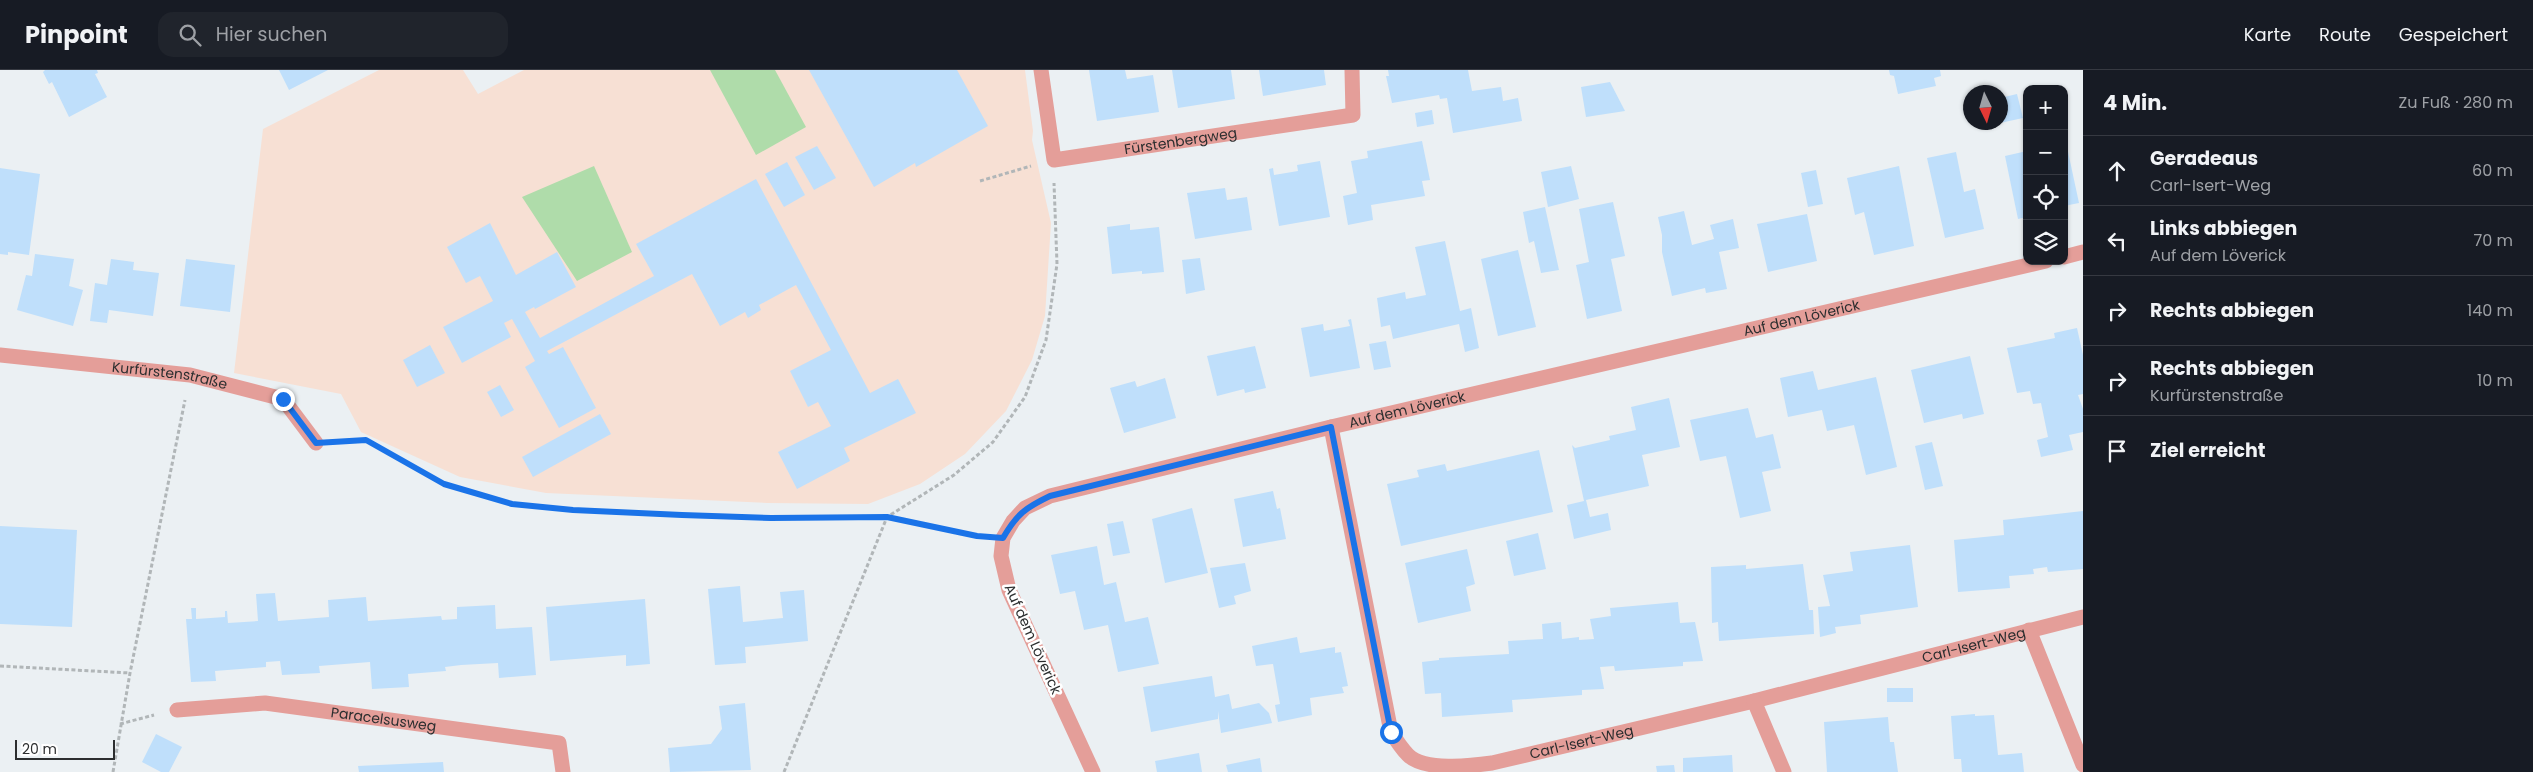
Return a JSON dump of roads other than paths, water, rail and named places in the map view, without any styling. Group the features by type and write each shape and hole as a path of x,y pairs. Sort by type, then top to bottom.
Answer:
{"street":[{"name":"Fürstenbergweg","path":"1041,70 1054,160 1353,115 1352,70"},
{"path":"2068,256 2083,252"},
{"name":"Auf dem Löverick","path":"1094,772 1009,590 1001,556 1003,538 1013,521 1025,508 1050,496 1331,427 2029,265"},
{"name":"Kurfürstenstraße","path":"0,355 190,375 283,399 316,443"},
{"name":"Carl-Isert-Weg","path":"1331,427 1391,732 1409,756 1429,764 1484,768 2083,617"},
{"path":"2029,630 2083,765"},
{"path":"1754,701 1784,772"},
{"name":"Paracelsusweg","path":"176,710 265,702 559,743 563,772"}]}
